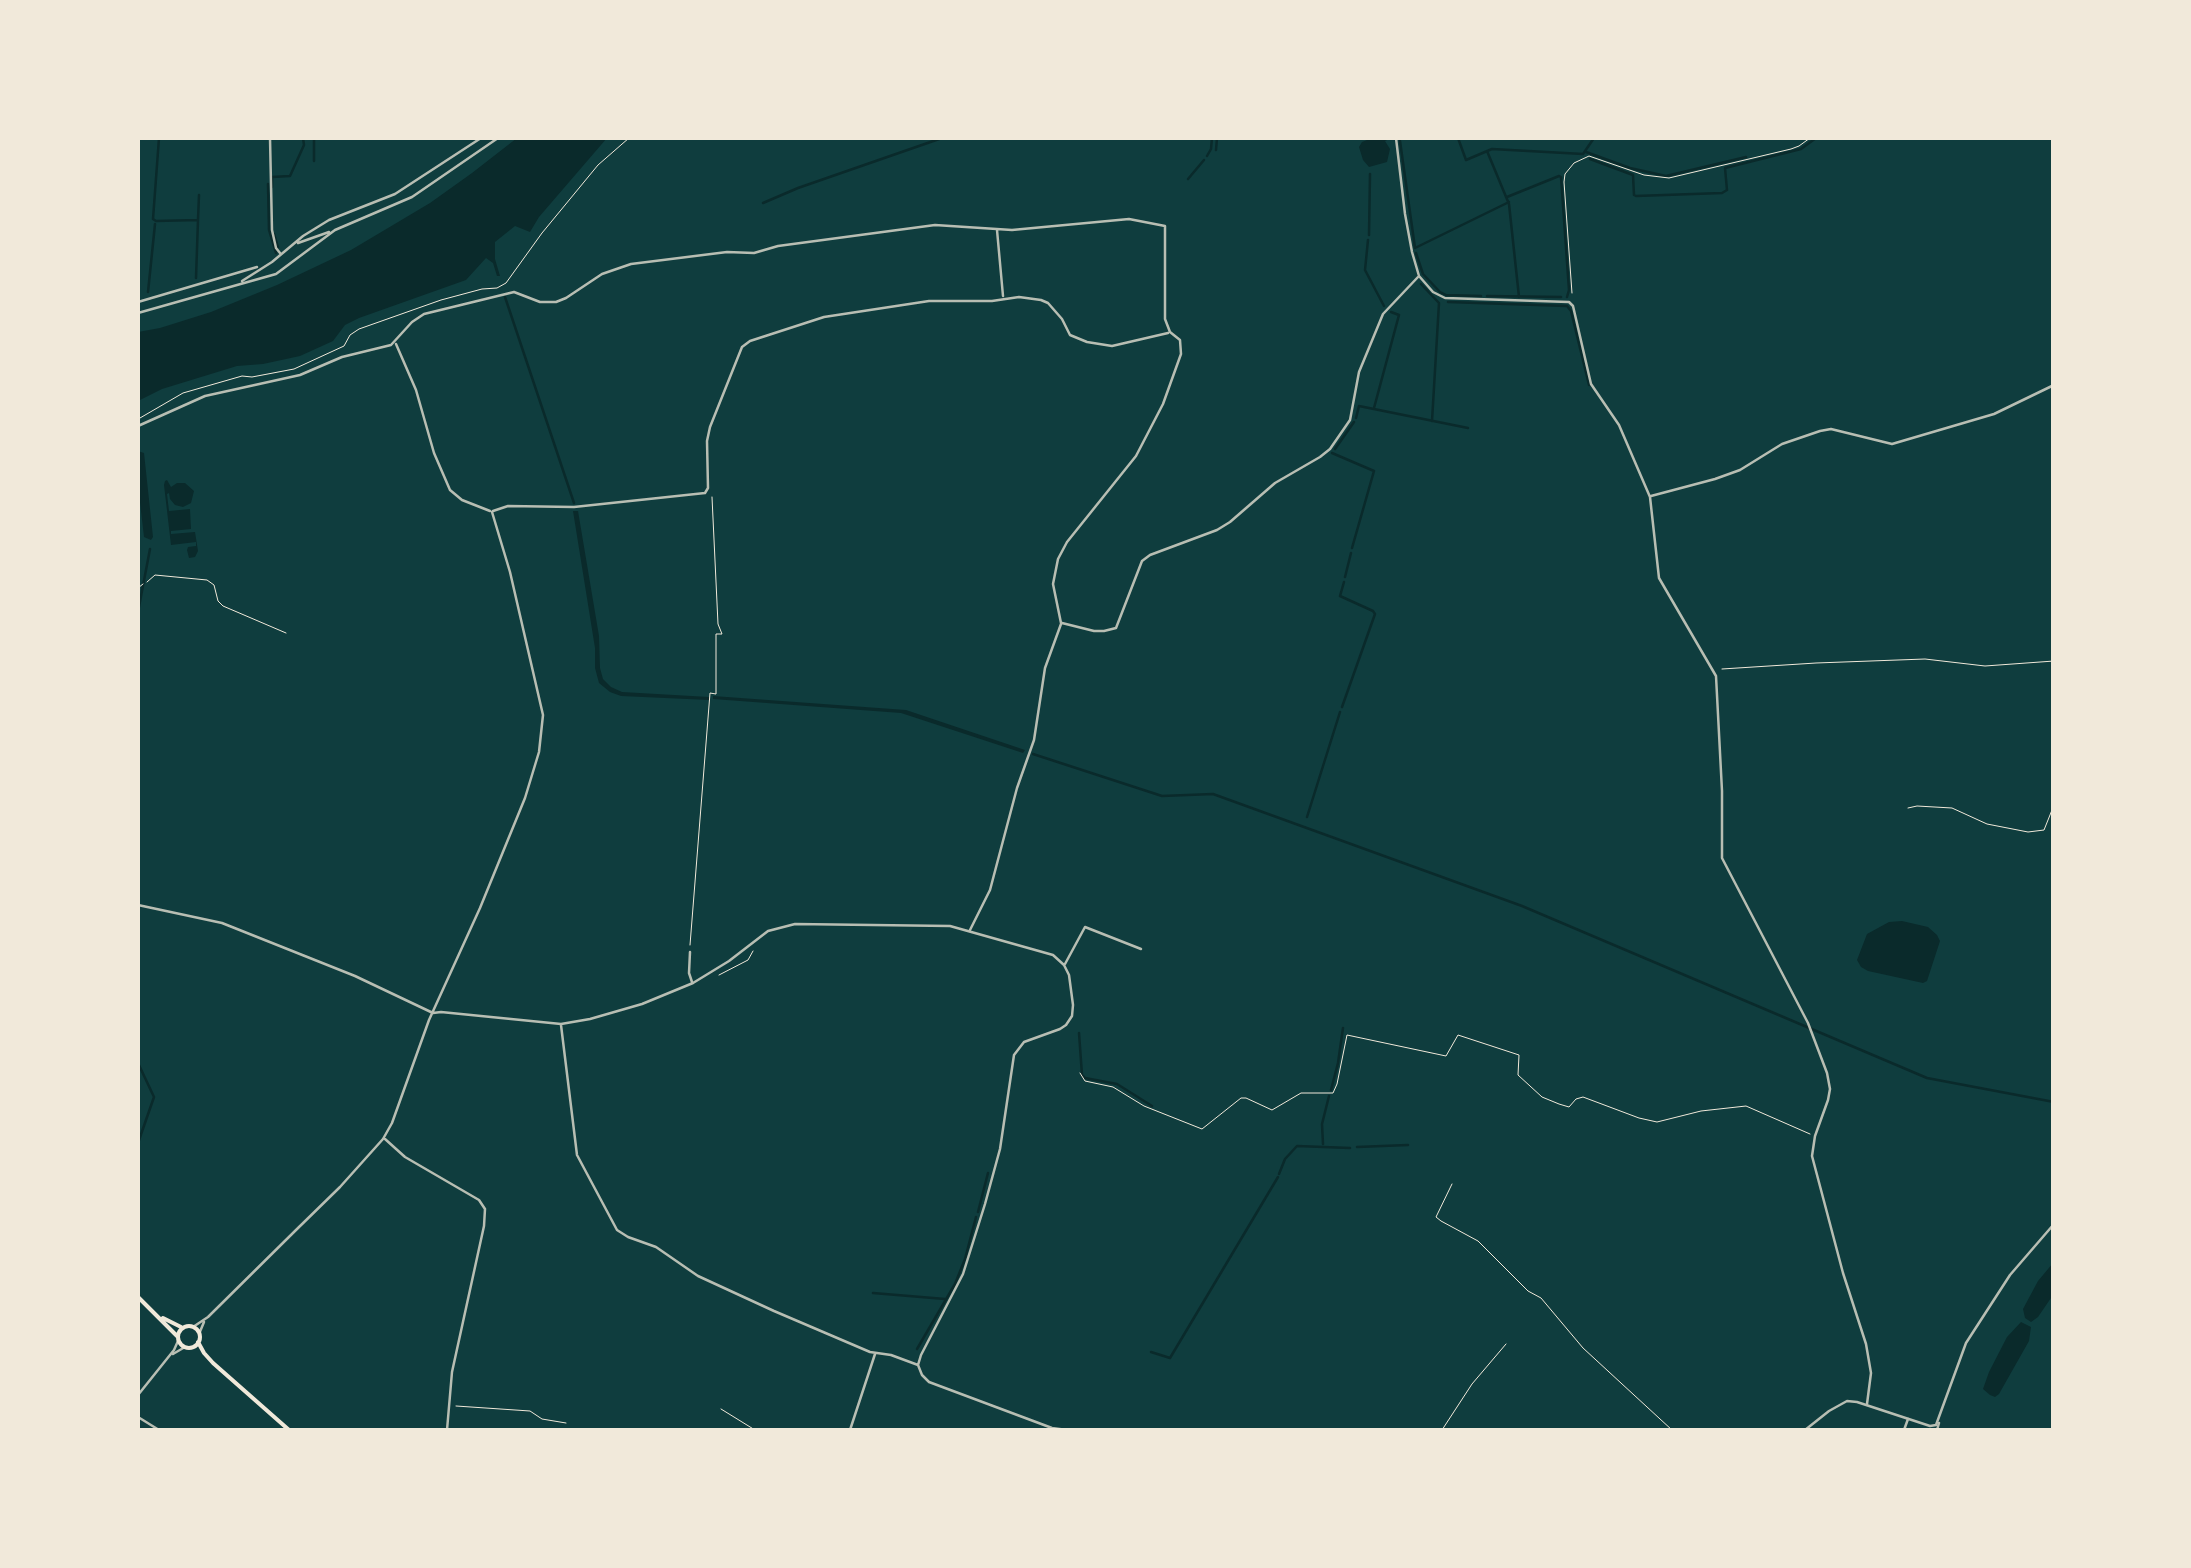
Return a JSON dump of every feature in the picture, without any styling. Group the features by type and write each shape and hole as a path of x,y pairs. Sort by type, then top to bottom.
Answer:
{"main road":[{"path":"138,1297 187,1348 213,1362"},
{"path":"155,1313 171,1324 193,1328 199,1334 198,1342 204,1353 289,1430"},
{"path":"178,1339 184,1328"},
{"path":"187,1348 198,1342"}],"street":[{"path":"270,138 272,230 281,254"},
{"path":"236,285 330,220 406,188 481,138"},
{"path":"292,245 412,197 498,138"},
{"path":"1396,138 1405,214 1419,276 1433,292 1445,298 1569,302 1591,384 1619,425 1650,497 1660,578 1714,670 1722,858 1824,1060 1830,1089 1812,1156 1870,1362 1867,1405"},
{"path":"138,426 205,396 300,375 342,357 395,342 424,314 509,292 520,292 540,302 556,302 602,274 631,264 754,252 917,226 996,230 1129,219 1165,226 1166,319 1170,332 1180,340 1180,354 1155,422 1124,472 1078,527 1058,559 1052,584 1062,623 1045,668 1038,725 1016,788 990,890 970,930"},
{"path":"138,313 281,271 335,230"},
{"path":"996,230 1003,298"},
{"path":"138,302 264,266"},
{"path":"1062,623 1104,632 1116,628 1142,561 1217,530 1243,514 1275,483 1330,449 1350,420 1359,372 1383,314 1419,276"},
{"path":"395,342 450,490 462,500 492,512 508,506 574,506 705,492 710,427 740,350 747,342 834,316 930,301 1027,297 1048,303 1073,338 1095,344 1127,344 1170,332"},
{"path":"1650,497 1715,480 1740,470 1782,444 1820,430 1892,444 1994,414 2054,385"},
{"path":"199,1334 208,1317 384,1138 428,1020 534,774 543,726 541,702 492,512"},
{"path":"138,905 222,923 344,971 434,1013 561,1024 590,1020 642,1004 693,983 758,938 784,925 950,926 1047,952 1064,965 1069,975 1072,1016 1063,1028 1024,1042 1014,1055 1000,1149 964,1274 918,1365 930,1382 1052,1428 1067,1430"},
{"path":"1064,965 1085,927 1141,949"},
{"path":"690,952 693,983"},
{"path":"561,1024 577,1154 618,1230 656,1246 698,1276 848,1343 918,1365"},
{"path":"384,1138 405,1157 479,1200 485,1209 452,1372 448,1430"},
{"path":"1937,1430 1966,1342 2010,1274 2054,1224"},
{"path":"193,1328 208,1317"},
{"path":"138,1395 178,1339"},
{"path":"168,1358 187,1348"},
{"path":"850,1430 875,1352"},
{"path":"1806,1430 1840,1404 1853,1401 1933,1426 1938,1424"},
{"path":"138,1417 158,1430"},
{"path":"1904,1430 1908,1418"}],"path":[{"path":"138,420 183,392 242,376 294,369 344,346 350,335 359,330 441,300 506,283 590,174 629,138"},
{"path":"1569,302 1572,294 1564,182 1574,163 1590,156 1644,175 1668,178 1791,149 1810,138"},
{"path":"690,952 710,693 716,694 716,634 722,634 718,624 712,500 705,492"},
{"path":"147,582 156,576 207,580 214,585 218,601 224,606 286,633"},
{"path":"138,588 142,584"},
{"path":"1714,670 1907,659 1985,666 2054,661"},
{"path":"1908,808 1952,808 1987,824 2041,832 2054,805"},
{"path":"1080,1073 1085,1081 1113,1087 1144,1106 1202,1129 1240,1098 1272,1110 1300,1093 1333,1094 1347,1035 1446,1056 1458,1035 1519,1055 1518,1074 1542,1098 1559,1104 1569,1106 1584,1097 1657,1122 1746,1106 1815,1136"},
{"path":"1452,1184 1436,1216 1440,1221 1478,1241 1540,1298 1583,1348 1672,1430"},
{"path":"1442,1430 1472,1384 1506,1344"},
{"path":"448,1405 530,1411 542,1419 566,1423"},
{"path":"721,1409 755,1430"}],"water":[{"path":"517,138 607,138 530,232 515,226 495,242 500,276 486,258 466,280 359,318 345,325 333,341 300,356 237,366 162,389 138,401 138,332 211,312 351,250 430,203"},
{"path":"1372,138 1391,138 1385,141 1390,149 1387,162 1369,167 1359,147"},
{"path":"138,451 144,453 151,540 144,537"},
{"path":"167,480 171,487 185,483 194,491 191,503 183,507 175,505 167,494 169,511 190,509 191,529 171,534 195,532 198,551 195,557 189,558 187,550 196,542 171,545 164,485"},
{"path":"573,511 578,511 603,679 622,692 709,700 621,696 599,683"},
{"path":"713,696 906,710 1025,750 1023,753 901,713"},
{"path":"1889,922 1928,927 1940,941 1923,983 1868,971 1857,960 1867,934"},
{"path":"2053,1263 2053,1295 2031,1322 2025,1318 2023,1309"},
{"path":"2021,1322 2031,1327 2029,1341 1995,1397 1983,1389 2007,1337"}],"waterway":[{"path":"159,138 153,219 198,220 199,195"},
{"path":"272,187 272,177 290,176 304,145 303,138"},
{"path":"314,138 314,161"},
{"path":"763,203 942,138"},
{"path":"1207,156 1212,138"},
{"path":"1216,150 1217,138"},
{"path":"1458,138 1466,160 1492,149 1583,154 1594,138"},
{"path":"1590,159 1633,175 1636,196 1722,193 1727,190 1725,168 1801,149 1816,138"},
{"path":"1400,141 1415,248 1509,202"},
{"path":"1487,151 1509,204 1519,297"},
{"path":"1586,152 1666,176 1746,157"},
{"path":"1188,179 1204,160"},
{"path":"1369,235 1370,174"},
{"path":"1507,197 1561,177 1567,297"},
{"path":"268,184 269,230 276,253"},
{"path":"196,278 198,220"},
{"path":"148,292 155,224"},
{"path":"274,234 278,247"},
{"path":"1368,240 1365,270 1384,306"},
{"path":"1416,253 1423,274 1440,292 1481,296"},
{"path":"1421,284 1439,303 1432,421"},
{"path":"1487,296 1561,297"},
{"path":"505,297 574,503"},
{"path":"1448,302 1567,306 1589,385"},
{"path":"1374,408 1399,315 1391,312"},
{"path":"1356,418 1359,406 1468,428"},
{"path":"1335,449 1354,422"},
{"path":"1332,453 1374,471 1352,548"},
{"path":"138,612 150,549"},
{"path":"1345,577 1351,553"},
{"path":"1342,707 1375,614 1340,596 1344,582"},
{"path":"1307,817 1340,712"},
{"path":"1033,754 1162,796 1213,794 1522,906 1927,1078 2054,1102"},
{"path":"1331,1090 1343,1028"},
{"path":"1079,1033 1082,1075 1117,1084 1152,1106"},
{"path":"138,1063 154,1097 138,1143"},
{"path":"1323,1144 1322,1124 1329,1096"},
{"path":"1357,1147 1408,1145"},
{"path":"1279,1174 1285,1159 1297,1146 1350,1148"},
{"path":"978,1212 988,1173"},
{"path":"1151,1352 1170,1358 1278,1177"},
{"path":"917,1349 955,1284 976,1217"},
{"path":"873,1293 945,1299"}]}
